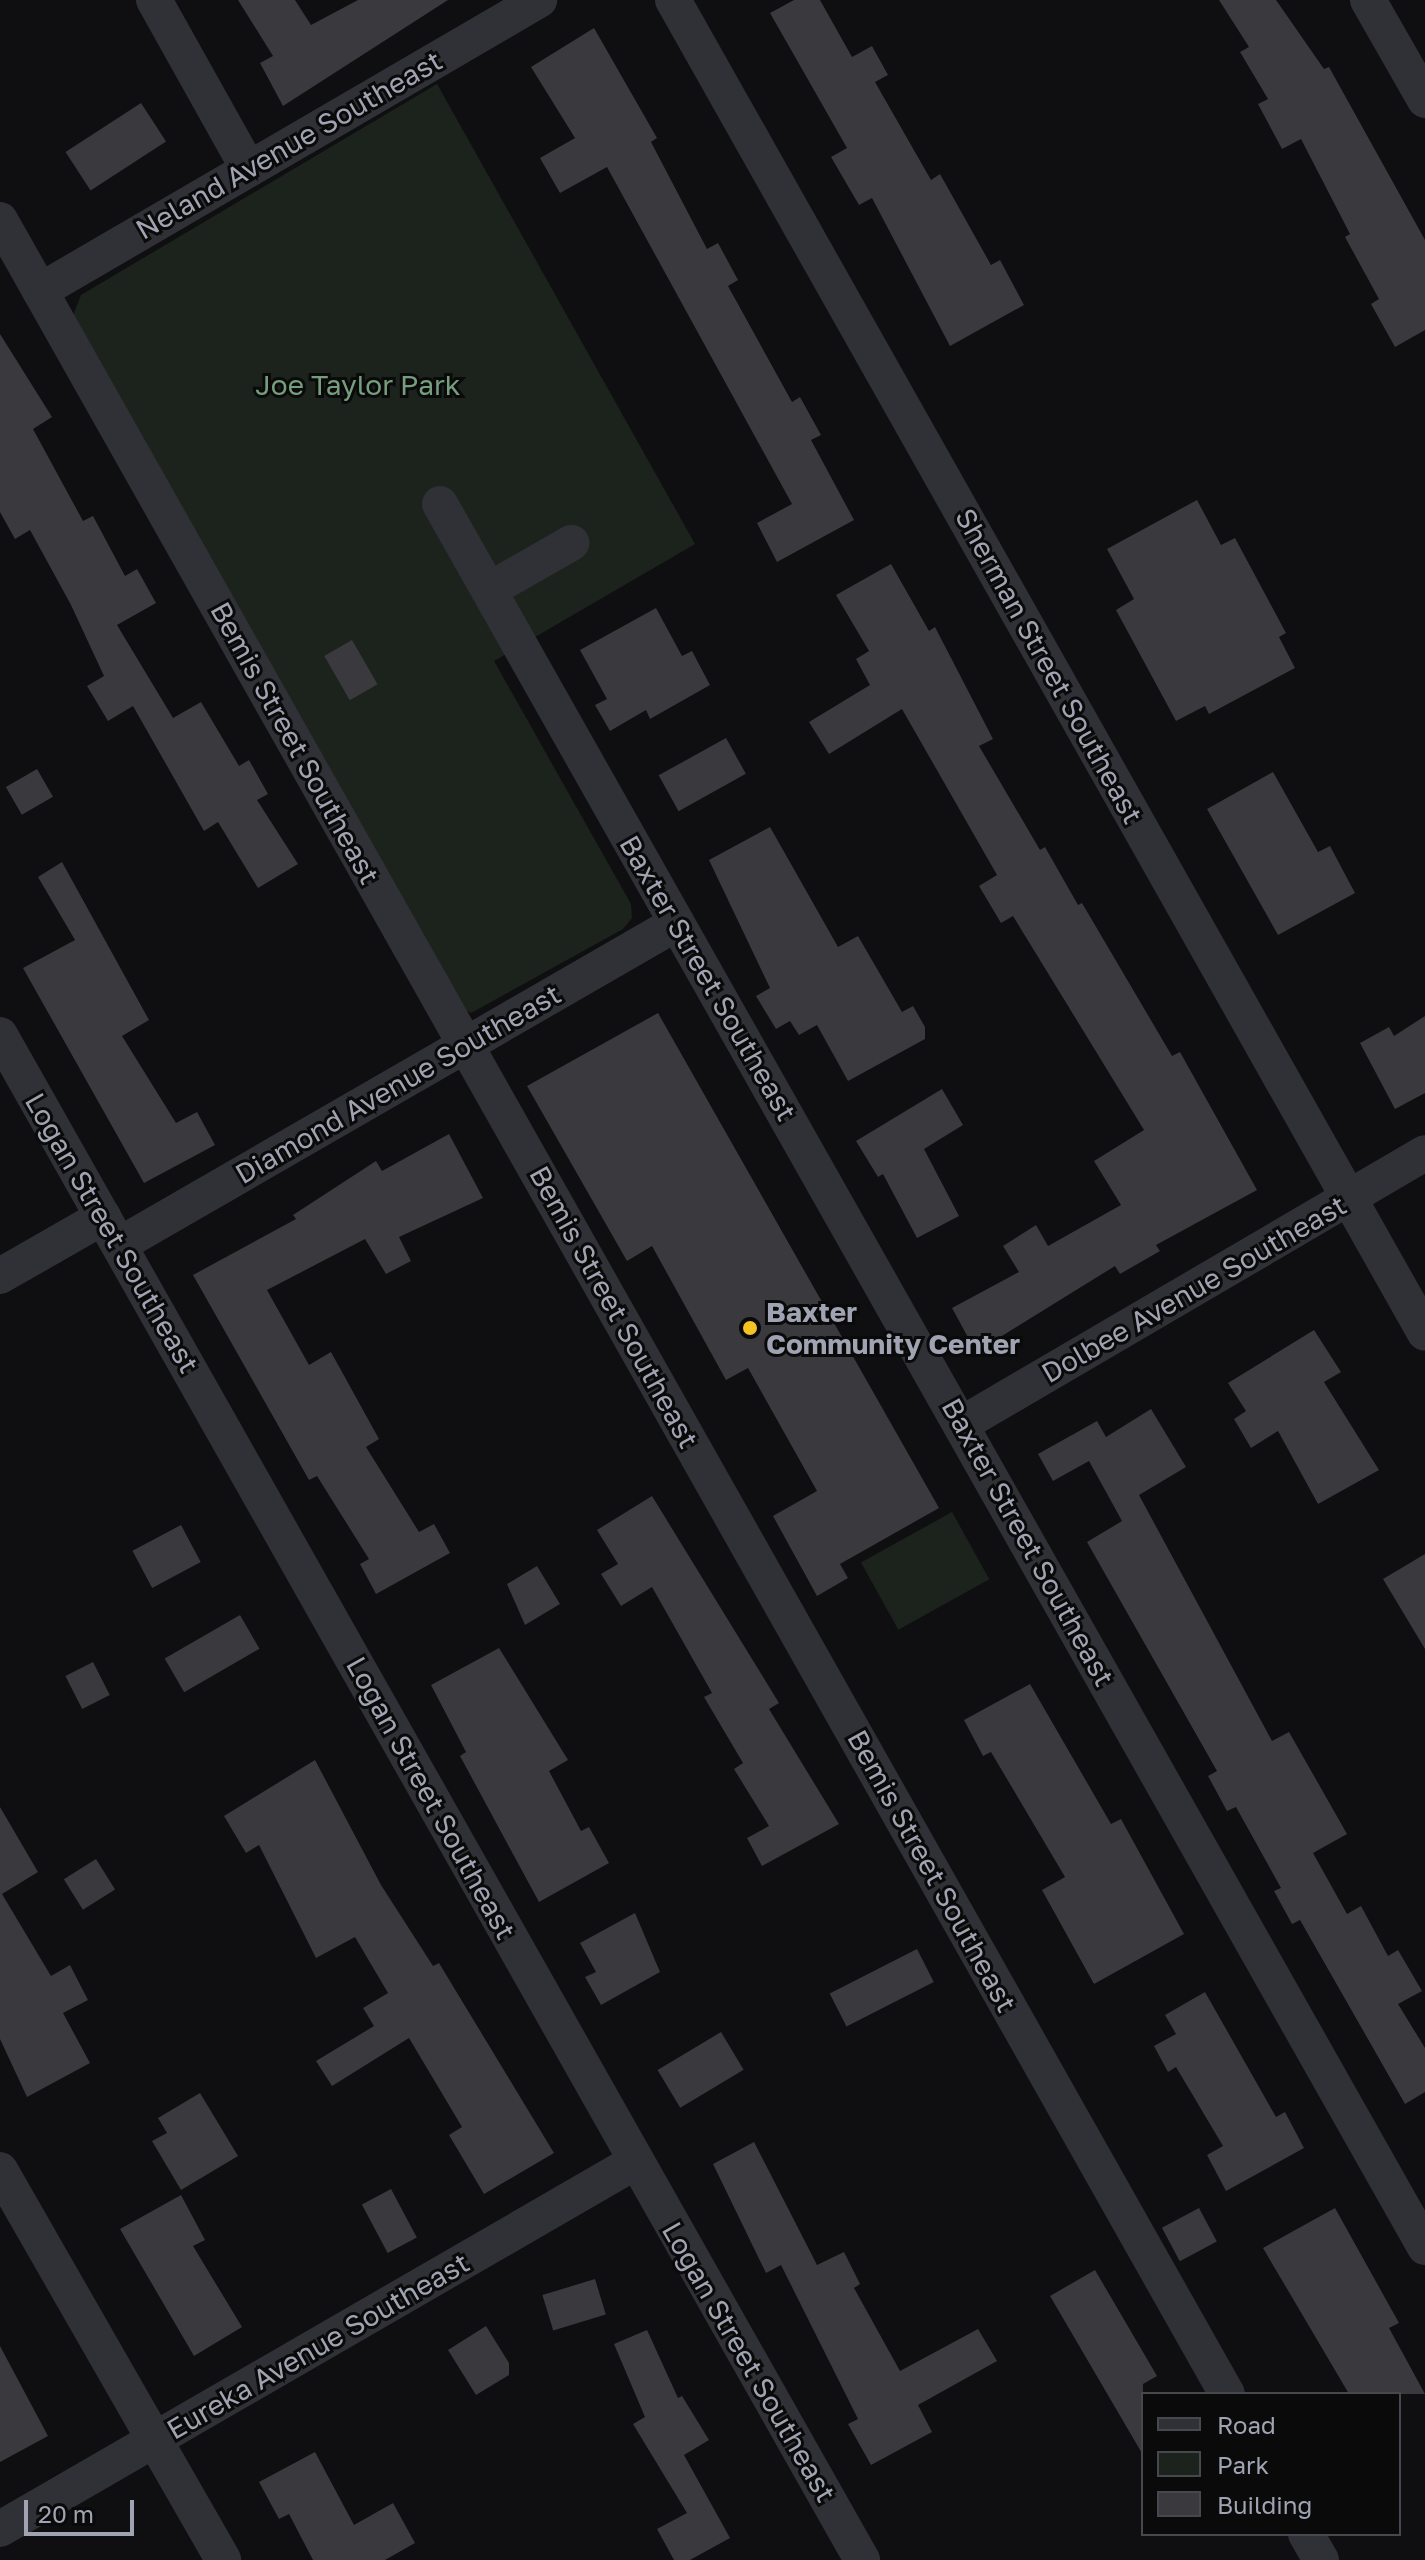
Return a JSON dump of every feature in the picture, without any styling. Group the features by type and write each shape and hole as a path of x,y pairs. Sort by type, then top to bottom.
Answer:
{"street":[{"path":"154,0 248,168"},
{"name":"Neland Avenue Southeast","path":"40,291 539,0"},
{"name":"Sherman Street Southeast","path":"673,0 1425,1333"},
{"path":"1368,0 1425,100"},
{"name":"Bemis Street Southeast","path":"0,220 1226,2392"},
{"name":"Baxter Street Southeast","path":"440,504 1425,2247"},
{"path":"489,590 571,543"},
{"name":"Diamond Avenue Southeast","path":"0,1276 111,1231 466,1046 677,923"},
{"name":"Logan Street Southeast","path":"0,1035 862,2560"},
{"name":"Dolbee Avenue Southeast","path":"962,1424 1425,1153"},
{"name":"Eureka Avenue Southeast","path":"0,2529 635,2162"},
{"path":"0,2170 223,2560"},
{"path":"1307,2536 1321,2560"}],"green space":[{"name":"Joe Taylor Park","path":"437,84 695,544 494,661 631,904 632,918 623,929 471,1013 462,1008 72,318 81,295"},
{"path":"952,1512 989,1579 898,1630 861,1562"}],"building":[{"path":"238,0 295,0 311,25 358,0 448,0 283,106 260,63 273,56"},
{"path":"794,0 820,0 852,57 872,46 888,75 875,82 931,180 940,174 991,265 1000,260 1024,305 950,346 872,198 859,205 831,157 847,148 770,13"},
{"path":"1219,0 1276,0 1324,69 1329,67 1425,240 1425,330 1395,347 1371,304 1379,299 1345,237 1350,234 1301,139 1282,149 1258,104 1268,99 1240,52 1249,47"},
{"path":"594,28 657,138 651,142 707,249 718,243 738,280 728,286 792,402 800,397 821,435 811,440 854,520 777,562 757,523 792,504 607,167 560,193 540,158 575,138 531,67"},
{"path":"141,103 166,142 91,191 66,152"},
{"path":"0,334 52,417 33,429 83,521 93,516 125,576 137,569 156,603 117,625 173,718 201,702 239,766 249,760 268,794 257,800 298,864 258,888 218,822 204,831 133,706 108,721 87,686 104,676 71,605 30,530 15,539 0,512"},
{"path":"1197,500 1221,545 1235,538 1286,633 1279,637 1295,668 1209,714 1205,706 1176,721 1116,610 1134,599 1107,549"},
{"path":"891,564 929,631 935,627 993,739 979,746 1040,850 1045,847 1078,905 1082,903 1172,1056 1180,1052 1257,1190 1156,1245 1160,1251 1120,1274 1115,1266 976,1352 952,1308 1019,1272 1003,1246 1036,1225 1048,1246 1121,1205 1094,1161 1144,1130 1013,916 1001,923 979,886 997,875 902,709 829,754 809,722 870,685 856,659 869,651 836,595"},
{"path":"656,608 682,656 692,651 710,685 650,719 646,710 610,731 595,705 607,699 580,650"},
{"path":"352,640 378,684 350,700 324,656"},
{"path":"726,738 746,774 679,811 659,775"},
{"path":"37,769 53,797 22,815 6,787"},
{"path":"1273,772 1318,852 1330,846 1355,893 1278,935 1207,809"},
{"path":"770,827 838,947 858,936 902,1012 913,1006 925,1027 925,1039 848,1081 817,1025 799,1035 790,1021 776,1029 756,996 770,988 709,860"},
{"path":"62,862 149,1020 122,1036 176,1123 197,1112 215,1145 144,1183 23,968 75,940 38,877"},
{"path":"658,1013 939,1508 840,1564 848,1578 817,1596 773,1516 817,1491 748,1368 726,1380 652,1246 627,1261 527,1086"},
{"path":"1425,1016 1425,1093 1395,1109 1360,1043 1389,1027 1394,1036"},
{"path":"942,1089 963,1125 924,1149 959,1216 917,1238 883,1174 878,1177 856,1141"},
{"path":"449,1134 483,1198 399,1237 411,1261 386,1274 365,1239 267,1290 309,1365 331,1352 379,1439 366,1447 419,1532 434,1524 450,1553 376,1594 360,1564 369,1559 317,1476 309,1480 193,1275 296,1219 293,1215 376,1161 382,1171"},
{"path":"1314,1330 1341,1372 1324,1382 1379,1470 1318,1504 1278,1431 1251,1448 1234,1419 1246,1411 1228,1383"},
{"path":"1151,1409 1186,1467 1139,1495 1272,1741 1289,1732 1347,1834 1313,1853 1347,1914 1361,1906 1388,1956 1398,1950 1422,1991 1398,2004 1425,2048 1425,2092 1405,2104 1300,1920 1292,1924 1274,1891 1281,1888 1236,1807 1227,1811 1208,1776 1217,1771 1087,1542 1122,1521 1089,1461 1053,1481 1038,1454 1097,1421 1106,1437"},
{"path":"652,1496 779,1703 769,1709 839,1824 762,1866 747,1838 769,1826 734,1769 743,1763 704,1697 712,1693 652,1587 621,1606 601,1574 618,1564 597,1530"},
{"path":"181,1525 201,1562 152,1588 132,1551"},
{"path":"1425,1554 1425,1649 1383,1579"},
{"path":"537,1566 560,1604 525,1625 507,1584"},
{"path":"240,1615 260,1649 184,1692 165,1658"},
{"path":"499,1648 568,1760 549,1771 581,1831 589,1827 609,1863 539,1902 460,1756 466,1752 431,1685"},
{"path":"93,1662 110,1695 82,1709 65,1676"},
{"path":"1030,1684 1111,1824 1121,1819 1184,1934 1094,1984 1042,1890 1065,1877 991,1752 983,1756 964,1720"},
{"path":"315,1760 381,1885 433,1966 439,1963 554,2153 484,2194 449,2135 462,2127 409,2038 332,2086 316,2061 374,2026 363,2008 388,1993 355,1937 316,1958 259,1845 246,1853 224,1816"},
{"path":"0,1807 38,1872 2,1894 51,1976 70,1965 88,2000 63,2013 90,2063 27,2097 0,2039"},
{"path":"96,1859 115,1890 83,1910 64,1879"},
{"path":"635,1913 660,1972 601,2005 585,1977 596,1972 580,1943"},
{"path":"917,1949 934,1982 846,2026 830,1993"},
{"path":"1205,1992 1276,2117 1285,2112 1304,2148 1226,2191 1207,2155 1223,2146 1176,2067 1168,2072 1154,2046 1176,2034 1165,2015"},
{"path":"721,2032 744,2070 680,2108 658,2070"},
{"path":"200,2093 238,2156 181,2190 152,2141 167,2133 158,2118"},
{"path":"754,2142 817,2265 844,2252 860,2284 854,2288 900,2371 978,2329 997,2361 918,2405 932,2432 871,2465 848,2424 858,2419 781,2265 766,2273 713,2164"},
{"path":"391,2189 417,2238 388,2253 362,2204"},
{"path":"181,2195 205,2240 193,2246 242,2327 194,2356 120,2229"},
{"path":"1199,2208 1217,2242 1180,2261 1162,2228"},
{"path":"1335,2208 1399,2323 1389,2328 1425,2394 1348,2392 1263,2248"},
{"path":"1095,2270 1157,2376 1143,2384 1141,2392 1141,2452 1050,2296"},
{"path":"595,2279 606,2314 553,2330 542,2295"},
{"path":"486,2326 509,2363 509,2375 476,2395 448,2350"},
{"path":"647,2330 678,2398 682,2396 709,2440 684,2455 730,2538 690,2560 674,2560 657,2529 687,2513 633,2424 645,2417 614,2344"},
{"path":"0,2346 48,2436 0,2462"},
{"path":"315,2452 354,2525 393,2503 415,2543 385,2560 313,2560 289,2514 279,2519 259,2482"}],"place":[{"name":"Baxter Community Center","path":"750,1328"}]}
